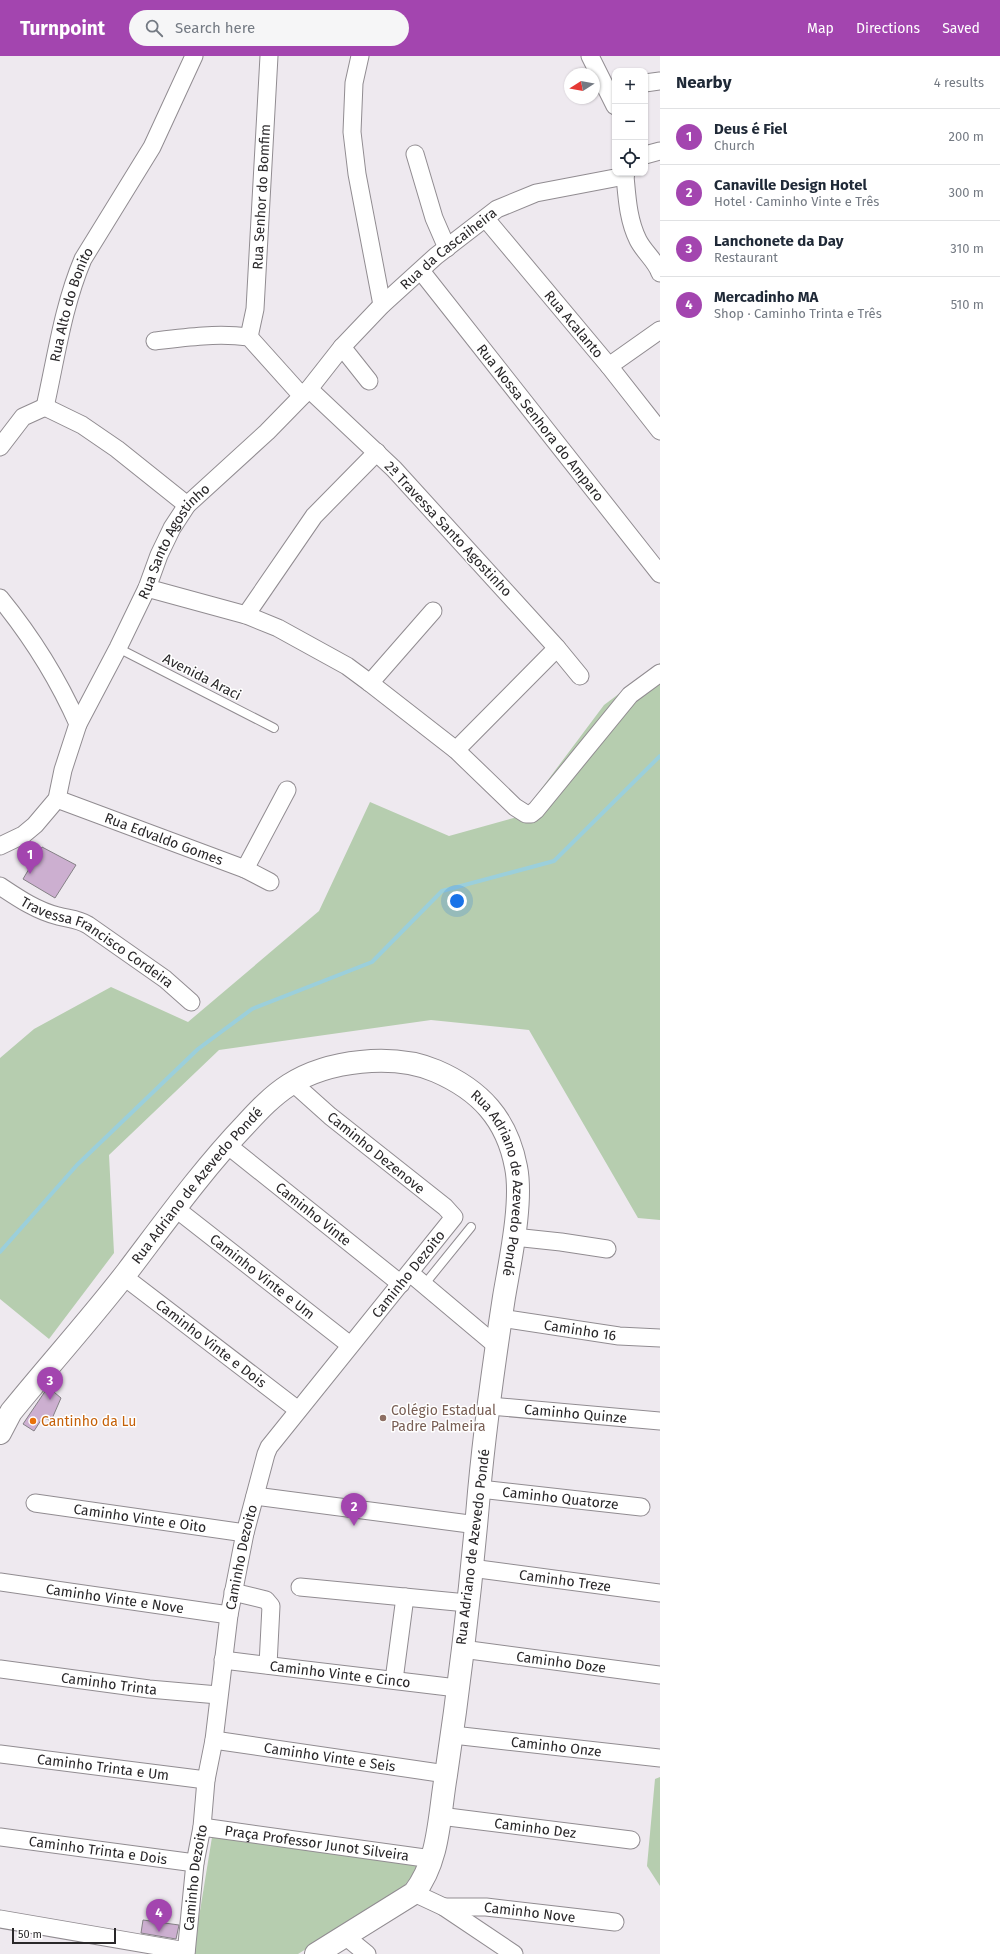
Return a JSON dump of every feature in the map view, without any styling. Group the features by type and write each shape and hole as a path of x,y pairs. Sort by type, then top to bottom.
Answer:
{"street":[{"name":"Rua Alto do Bonito","path":"45,408 68,302 76,275 84,259 152,147 194,56"},
{"name":"Rua Senhor do Bomfim","path":"249,337 254,309 269,56"},
{"path":"360,56 354,83 352,132 357,174 382,304"},
{"path":"590,56 611,88 615,104"},
{"path":"648,83 660,82"},
{"path":"648,154 660,151"},
{"path":"415,154 434,218 447,248"},
{"name":"Rua da Cascaiheira","path":"306,392 342,347 382,304 447,248 497,209 536,193 617,176"},
{"path":"626,176 632,222 638,240 646,254 659,269"},
{"name":"Rua Acalanto","path":"486,219 609,366 660,431"},
{"name":"Rua Nossa Senhora do Amparo","path":"421,271 660,574"},
{"path":"609,366 660,330"},
{"path":"155,340 210,334 226,334 249,337 306,392"},
{"path":"342,347 369,380"},
{"name":"2ª Travessa Santo Agostinho","path":"306,392 377,452 558,648 580,676"},
{"name":"Rua Santo Agostinho","path":"57,799 63,770 78,724 118,648 147,588 159,555 172,528 187,505 267,432 306,392"},
{"path":"0,447 23,417 45,408 82,425 117,449 187,505"},
{"path":"246,615 314,516 377,452"},
{"path":"147,588 246,615 278,628 347,666 456,750 515,807 526,814 531,814 536,810 630,695 660,672"},
{"path":"0,598 48,667 67,698 78,724"},
{"path":"370,683 433,611"},
{"path":"456,750 558,648"},
{"path":"245,869 287,790"},
{"path":"0,846 23,835 35,825 57,799"},
{"name":"Rua Edvaldo Gomes","path":"57,799 245,869 270,882"},
{"name":"Travessa Francisco Cordeira","path":"0,886 38,909 58,916 79,920 88,925 165,979 191,1002"},
{"name":"Rua Adriano de Azevedo Pondé","path":"0,1433 6,1417 123,1276 226,1144 273,1096 292,1082 325,1069 340,1065 383,1060 420,1064 457,1080 483,1100 500,1122 510,1143 517,1170 518,1193 514,1237 501,1318 490,1406 452,1735 440,1816 432,1859 425,1879 414,1893"},
{"name":"Caminho Dezenove","path":"292,1082 330,1116 453,1214 453,1218 449,1224"},
{"name":"Caminho Vinte","path":"226,1144 405,1278 424,1285 498,1347"},
{"name":"Caminho Vinte e Um","path":"175,1208 350,1345"},
{"name":"Caminho Dezoito","path":"186,1952 195,1863 202,1827 206,1780 214,1740 218,1695 229,1615 245,1533 262,1466 269,1447 449,1224"},
{"path":"514,1237 607,1249"},
{"name":"Caminho Vinte e Dois","path":"123,1276 298,1410"},
{"name":"Caminho 16","path":"501,1318 619,1336 660,1338"},
{"name":"Caminho Quinze","path":"490,1406 660,1421"},
{"name":"Caminho Quatorze","path":"480,1489 641,1507"},
{"path":"255,1496 477,1525"},
{"name":"Caminho Vinte e Oito","path":"35,1503 245,1533"},
{"name":"Caminho Treze","path":"471,1568 660,1593"},
{"name":"Caminho Vinte e Nove","path":"0,1582 229,1615"},
{"path":"300,1587 467,1603"},
{"path":"234,1592 266,1600 271,1606 268,1665"},
{"path":"394,1680 405,1597"},
{"name":"Caminho Doze","path":"462,1649 660,1675"},
{"name":"Caminho Vinte e Cinco","path":"223,1660 457,1688"},
{"name":"Caminho Trinta","path":"0,1669 135,1687 218,1695"},
{"name":"Caminho Onze","path":"452,1735 660,1758"},
{"name":"Caminho Vinte e Seis","path":"214,1740 446,1774"},
{"name":"Caminho Trinta e Um","path":"0,1754 206,1780"},
{"name":"Caminho Dez","path":"440,1816 631,1840"},
{"name":"Praça Professor Junot Silveira","path":"202,1827 432,1859"},
{"name":"Caminho Trinta e Dois","path":"0,1836 195,1863"},
{"path":"316,1954 414,1893 444,1907 514,1954"},
{"name":"Caminho Nove","path":"444,1907 486,1907 615,1922"},
{"path":"0,1919 186,1952"},
{"path":"345,1936 362,1953"}],"lane":[{"name":"Avenida Araci","path":"118,648 274,728"},
{"path":"424,1285 471,1227"}],"green space":[{"path":"660,663 660,1220 638,1218 529,1030 431,1020 219,1050 109,1155 114,1253 49,1339 0,1299 0,1058 34,1029 111,987 188,1022 319,911 370,802 449,836 521,816 604,705"},
{"path":"660,1777 660,1886 647,1866 655,1779"},
{"path":"213,1831 421,1864 401,1890 298,1954 193,1954"}],"building":[{"path":"42,847 76,865 55,898 23,879"},
{"path":"48,1387 61,1398 51,1421 43,1417 34,1431 23,1424"},
{"path":"143,1920 179,1925 176,1939 141,1933"}],"waterway":[{"path":"0,1252 77,1165 198,1049 252,1009 372,962 442,891 554,861 660,756"}],"place":[{"name":"Deus é Fiel","path":"30,874"},
{"name":"Lanchonete da Day","path":"50,1400"},
{"name":"Colégio Estadual Padre Palmeira","path":"383,1418"},
{"name":"Cantinho da Lu","path":"33,1421"},
{"name":"Canaville Design Hotel","path":"354,1526"},
{"name":"Mercadinho MA","path":"159,1932"}]}
